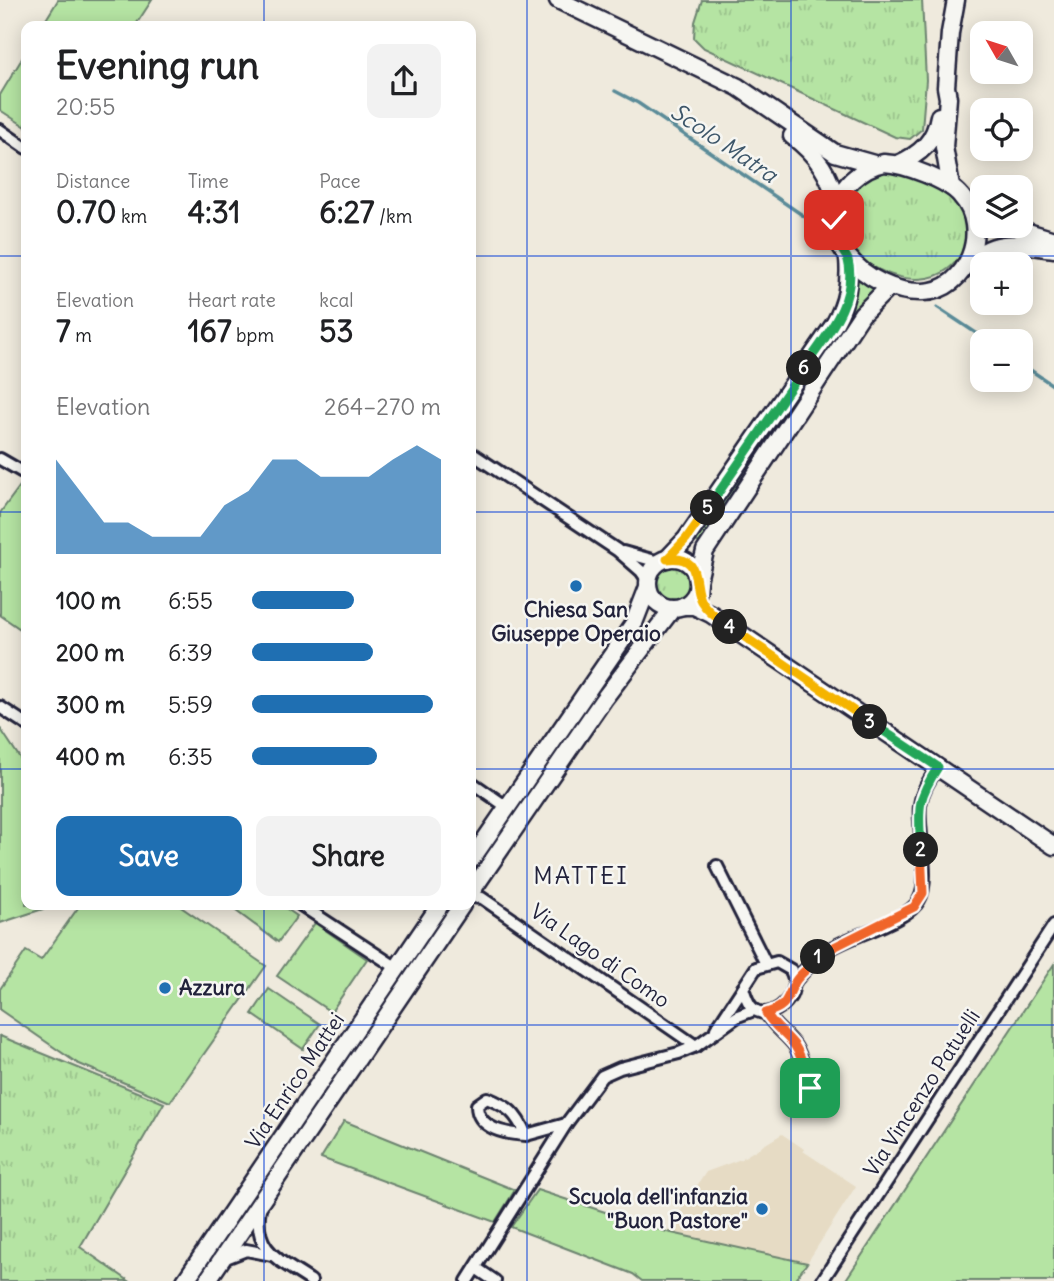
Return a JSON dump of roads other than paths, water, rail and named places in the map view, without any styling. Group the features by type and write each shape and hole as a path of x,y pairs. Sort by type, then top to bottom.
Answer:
{"main road":[{"path":"558,0 737,87 835,153 874,164 898,164 951,187 970,205"},
{"path":"898,164 929,144 935,135 946,87 950,33 956,0"},
{"path":"946,87 948,98 944,147 951,187"},
{"path":"761,104 822,165 833,186 837,206"},
{"path":"874,164 847,186 837,206 835,232 839,246 848,258 859,268 893,288 923,292 938,289 952,281 977,255 1001,244 1054,249"},
{"path":"1033,234 1054,240"},
{"path":"967,265 975,238"},
{"path":"476,853 634,623 649,574 686,539 835,323 844,305 850,280 848,258"},
{"path":"476,893 481,877 603,700 667,613 694,595 705,551 854,326 877,299 893,288"},
{"path":"663,560 674,558 692,568 701,601 711,614"},
{"path":"648,584 650,594 659,605 694,606 711,614 1054,846"},
{"name":"Via Enrico Mattei","path":"185,1281 437,910"},
{"name":"Via Enrico Mattei","path":"207,1281 459,910"}],"street":[{"path":"0,130 21,145"},
{"path":"476,456 617,550 640,571 648,584"},
{"path":"0,458 21,471"},
{"path":"617,550 663,560"},
{"path":"0,707 21,721"},
{"path":"467,1281 566,1124 602,1076 620,1068 696,1046 738,1016 778,1009 791,996 795,981 824,952 906,913 919,901 923,893 923,880 919,808 924,789 938,767"},
{"path":"476,785 507,807"},
{"path":"717,866 766,964"},
{"name":"Via Lago di Como","path":"476,897 696,1046"},
{"path":"309,910 397,968"},
{"name":"Via Vincenzo Patuelli","path":"822,1281 1054,925"},
{"path":"713,1032 756,968 777,962 791,970 795,981"},
{"path":"743,988 748,1003 794,1044 810,1088"},
{"path":"526,1135 517,1115 502,1104 487,1098 477,1105 477,1114 484,1123 503,1132 526,1135 566,1124"},
{"path":"261,1201 258,1230 262,1242 272,1255 311,1281"},
{"path":"223,1259 246,1250 272,1255"},
{"path":"476,1268 495,1281"}],"waterway":[{"name":"Scolo Matra","path":"615,91 638,103 814,223"},
{"name":"Scolo Matra","path":"937,307 970,329"},
{"name":"Scolo Matra","path":"1033,372 1054,386"}],"place":[{"name":"Chiesa San Giuseppe Operaio","path":"576,586"},
{"name":"Azzura","path":"165,988"},
{"name":"Scuola dell'infanzia \"Buon Pastore\"","path":"762,1209"}],"district":[{"name":"MATTEI","path":"581,876"}]}
